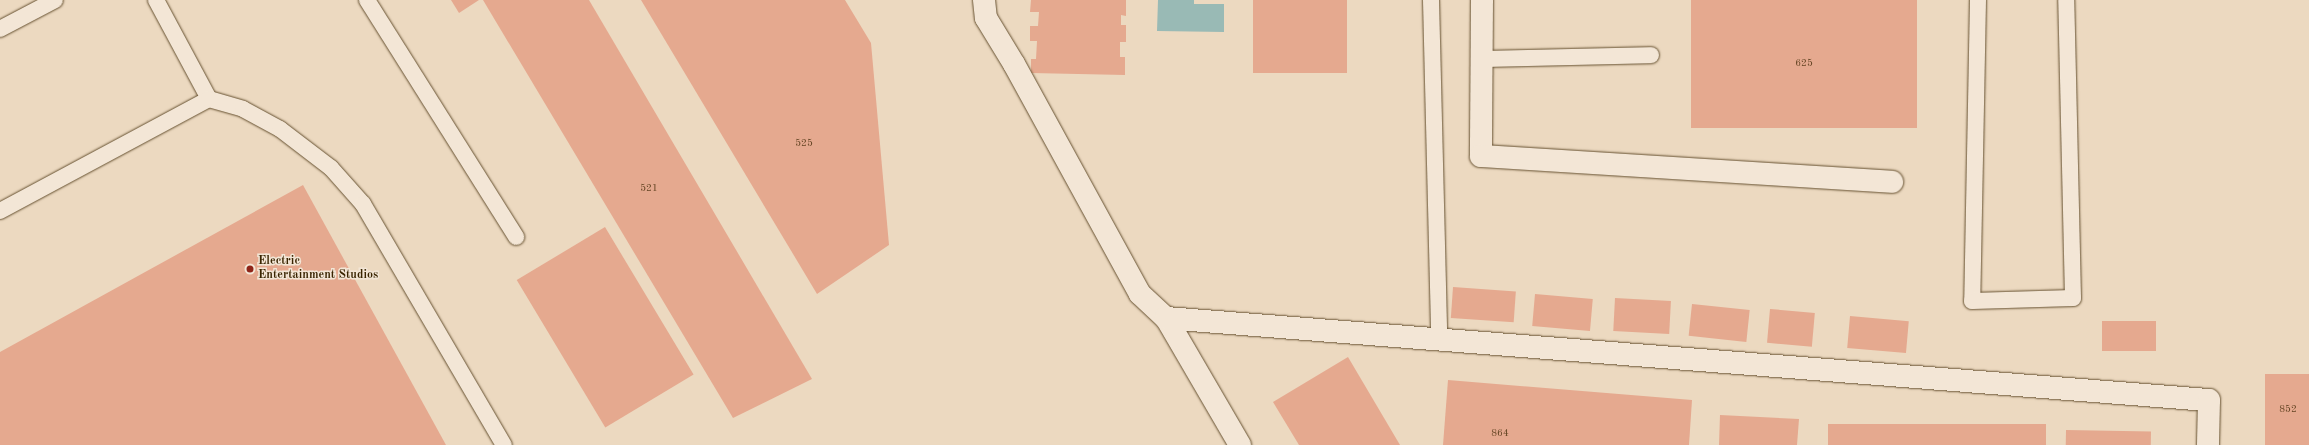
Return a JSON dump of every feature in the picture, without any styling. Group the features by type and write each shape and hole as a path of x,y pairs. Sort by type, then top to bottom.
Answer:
{"street":[{"path":"984,0 986,18 1014,64 1140,294 1166,318 1240,445"},
{"path":"1482,0 1481,156 1892,182"},
{"path":"1166,318 2209,400 2208,445"}],"lane":[{"path":"0,29 55,0"},
{"path":"156,0 209,99"},
{"path":"367,0 516,237"},
{"path":"1431,0 1439,339"},
{"path":"1978,0 1972,301 2073,298 2066,0"},
{"path":"1481,59 1651,55"},
{"path":"0,211 209,99 243,109 280,129 331,168 363,204 504,445"}],"water":[{"path":"1158,0 1194,0 1194,4 1224,4 1224,32 1157,31"}],"building":[{"path":"451,0 479,0 459,13"},
{"path":"483,0 589,0 812,379 733,418"},
{"path":"641,0 845,0 871,43 889,245 817,294"},
{"path":"1031,0 1126,0 1126,16 1121,15 1121,25 1126,25 1126,42 1120,42 1120,57 1125,57 1125,75 1031,73 1031,59 1036,59 1037,41 1030,41 1030,26 1038,26 1039,12 1030,12"},
{"path":"1253,0 1347,0 1347,73 1253,73"},
{"path":"1691,0 1917,0 1917,128 1691,128"},
{"name":"Electric Entertainment Studios","path":"303,185 446,445 0,445 0,352"},
{"path":"605,227 694,374 605,427 517,280"},
{"path":"1453,287 1516,291 1514,322 1451,318"},
{"path":"1535,294 1593,299 1590,331 1532,326"},
{"path":"1615,298 1671,301 1669,334 1613,331"},
{"path":"1692,304 1750,310 1746,342 1689,336"},
{"path":"1770,309 1815,313 1812,347 1767,343"},
{"path":"1850,316 1909,321 1906,353 1847,348"},
{"path":"2102,321 2156,321 2156,351 2102,351"},
{"path":"1348,357 1400,445 1299,445 1273,402"},
{"path":"2265,374 2309,374 2309,445 2265,445"},
{"path":"1448,380 1692,400 1689,445 1443,445"},
{"path":"1720,415 1799,419 1797,445 1719,445"},
{"path":"1828,424 2046,424 2046,445 1828,445"},
{"path":"2066,430 2151,431 2151,445 2066,445"}],"place":[{"name":"Electric Entertainment Studios","path":"250,269"}]}
